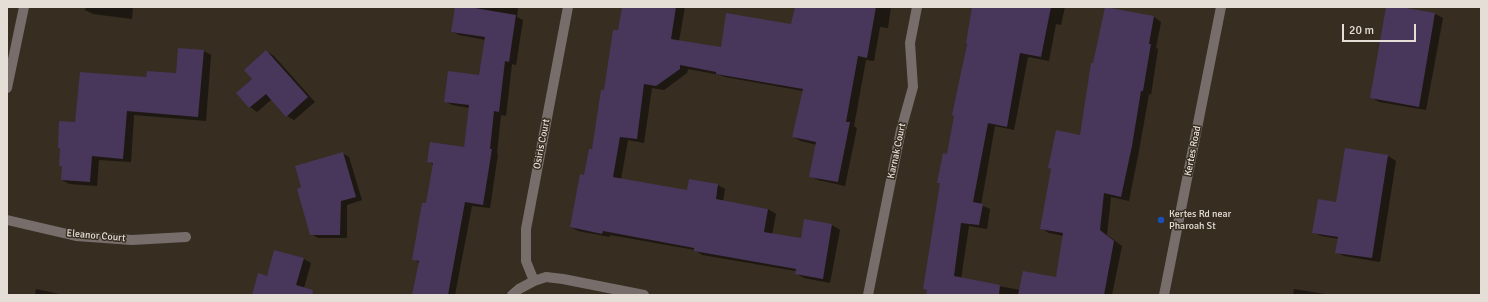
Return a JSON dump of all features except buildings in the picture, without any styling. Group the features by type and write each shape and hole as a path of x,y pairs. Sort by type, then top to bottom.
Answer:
{"street":[{"path":"7,88 24,7"},
{"name":"Osiris Court","path":"534,281 526,261 526,229 568,7"},
{"name":"Karnak Court","path":"868,295 901,130 913,87 910,43 917,7"},
{"name":"Kertes Road","path":"1164,295 1221,7"},
{"name":"Eleanor Court","path":"7,220 76,236 132,240 186,237"},
{"path":"512,295 519,289 534,281 546,277 644,295"}],"place":[{"name":"Kertes Rd near Pharoah St","path":"1161,220"}]}
